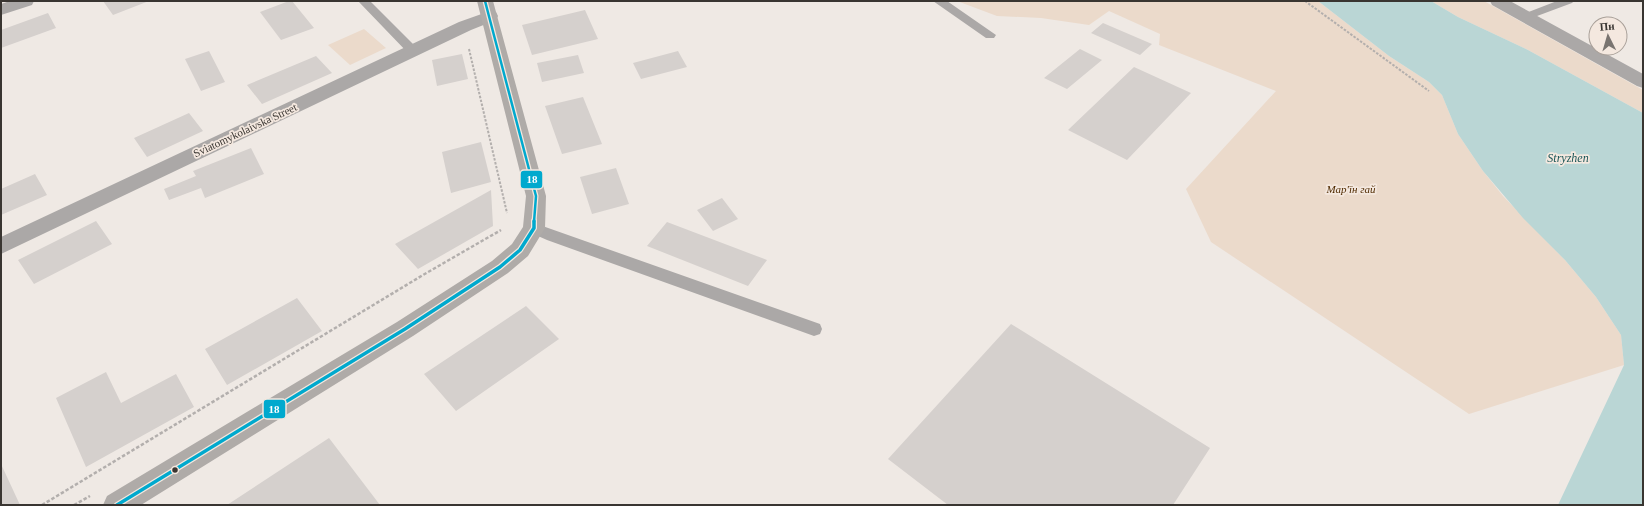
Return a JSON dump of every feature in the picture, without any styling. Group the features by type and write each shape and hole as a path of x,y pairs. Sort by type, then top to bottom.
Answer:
{"main road":[{"path":"117,505 405,329 500,267 520,250 534,228 536,196 487,9"}],"street":[{"path":"1,10 26,1"},
{"path":"1498,1 1643,82"},
{"name":"Sviatomykolaivska Street","path":"1,246 413,51 487,9"}],"lane":[{"path":"364,1 413,51"},
{"path":"939,1 990,34"},
{"path":"1525,17 1568,1"},
{"path":"534,228 560,239 814,329"}],"path":[{"path":"1305,1 1429,91"},
{"path":"470,51 508,218"},
{"path":"42,505 423,275 494,235 505,226"},
{"path":"74,505 95,492"}],"green space":[{"name":"Мар'їн гай","path":"957,1 1318,1 1389,56 1429,82 1442,95 1458,134 1483,171 1503,196 1565,260 1596,297 1621,335 1624,365 1469,414 1211,242 1186,189 1276,91 1159,45 1160,34 1109,11 1089,25 1041,18 997,16"},
{"path":"1431,1 1484,1 1643,90 1643,113 1528,50 1458,17"},
{"path":"364,29 386,48 350,65 328,45"}],"water":[{"name":"Stryzhen","path":"1318,1 1431,1 1458,17 1528,50 1643,113 1643,505 1558,505 1624,365 1621,335 1596,297 1565,260 1523,218 1483,171 1458,134 1442,95 1429,82 1389,56"}],"building":[{"path":"103,1 149,1 113,15"},
{"path":"292,1 314,28 281,40 260,12"},
{"path":"585,10 598,39 532,55 522,25"},
{"path":"48,13 56,28 1,48 1,30"},
{"path":"1103,23 1152,44 1140,55 1091,33"},
{"path":"1080,49 1102,60 1067,89 1044,78"},
{"path":"209,51 225,82 201,91 185,59"},
{"path":"678,51 687,67 641,79 633,63"},
{"path":"462,54 468,79 437,86 432,60"},
{"path":"578,55 584,73 542,82 537,63"},
{"path":"316,56 332,73 262,104 247,85"},
{"path":"1134,67 1191,93 1127,160 1068,130"},
{"path":"583,97 602,144 562,154 545,106"},
{"path":"189,113 203,131 147,157 134,138"},
{"path":"481,142 491,182 451,193 442,152"},
{"path":"251,148 264,174 205,198 201,188 169,200 164,189 196,176 193,171"},
{"path":"616,168 629,204 592,214 580,177"},
{"path":"35,174 47,195 1,215 1,189"},
{"path":"491,190 493,226 418,269 395,244"},
{"path":"722,198 738,219 713,231 697,210"},
{"path":"96,221 112,244 34,284 18,260"},
{"path":"667,222 767,260 748,286 647,246"},
{"path":"297,298 322,331 227,385 205,349"},
{"path":"526,306 559,339 456,411 424,374"},
{"path":"1011,324 1210,448 1173,505 948,505 888,459"},
{"path":"106,372 121,403 176,374 194,407 86,467 56,398"},
{"path":"329,438 380,505 227,505"},
{"path":"1,464 20,505 1,505"}],"transit line":[{"name":"18","path":"117,505 405,329 500,267 520,250 534,228 536,196 485,1"}]}
